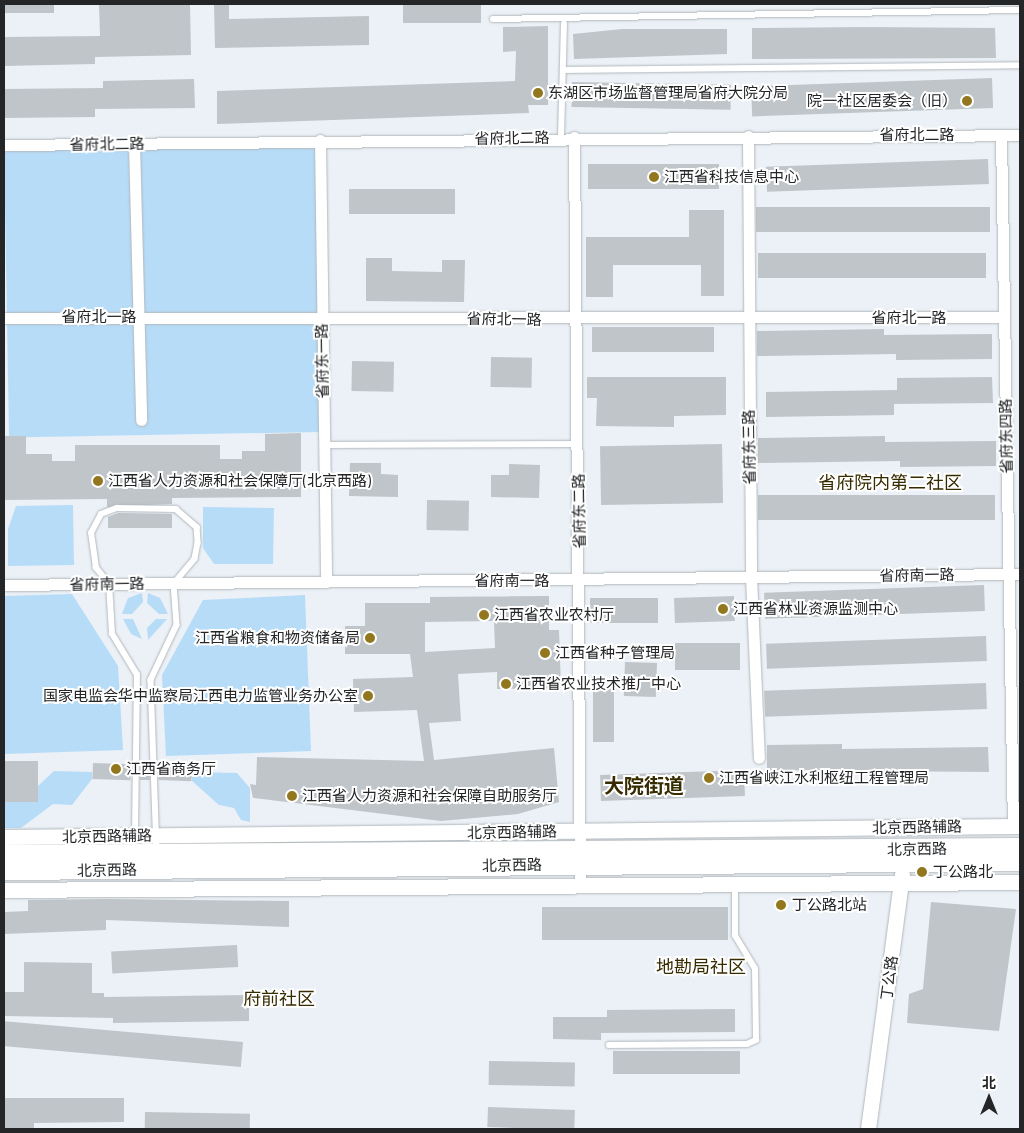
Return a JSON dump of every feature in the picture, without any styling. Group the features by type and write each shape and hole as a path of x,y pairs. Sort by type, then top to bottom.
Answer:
{"main road":[{"name":"北京西路辅路","path":"4,838 1016,826"},
{"name":"丁公路","path":"868,1129 902,883 902,827"},
{"name":"北京西路","path":"902,857 1020,848"},
{"name":"北京西路","path":"4,854 157,853 580,857 902,857 1020,862"},
{"name":"北京西路","path":"4,871 580,857"},
{"path":"4,890 1020,882"}],"street":[{"name":"省府东四路","path":"1001,135 1004,317 1014,574 1016,826"},
{"name":"省府北二路","path":"4,146 561,137 1020,135"},
{"name":"省府东三路","path":"748,136 746,319 751,577 759,758"},
{"name":"省府东二路","path":"574,137 580,581 580,885"},
{"name":"省府东一路","path":"320,140 326,582"},
{"path":"134,144 136,317 141,420"},
{"name":"省府北一路","path":"4,318 322,316 576,320 1004,317"},
{"name":"省府南一路","path":"4,585 580,581 1014,574"}],"lane":[{"path":"493,19 1020,10"},
{"path":"561,137 564,24"},
{"path":"563,70 1020,65"},
{"path":"324,445 578,444"},
{"path":"135,854 137,675 112,634 109,584 96,568 91,533 102,514 117,508 176,509 197,527 195,559 174,584 177,625 151,680 157,853"},
{"path":"609,1045 747,1044 756,1040 755,969 735,936 735,884"}],"shaded area":[{"path":"316,145 321,432 9,437 4,150"},
{"path":"73,505 74,565 8,566 8,529 16,506"},
{"path":"203,507 274,508 273,564 214,564 203,548"},
{"path":"142,593 143,602 132,614 122,614 128,598"},
{"path":"148,593 160,598 168,614 159,614 147,603"},
{"path":"72,594 118,666 123,750 4,754 4,596"},
{"path":"305,595 311,751 166,756 162,675 203,600"},
{"path":"123,619 133,619 142,639 131,634"},
{"path":"156,619 167,619 148,640 147,628"},
{"path":"54,771 92,772 92,779 72,805 53,804 21,828 4,828 4,802 38,802 38,786"},
{"path":"192,772 237,773 250,788 250,822 241,820 234,808 219,805 192,781"}],"building":[{"path":"4,4 54,4 54,13 4,13"},
{"path":"99,4 190,4 191,55 95,57 95,64 4,66 4,37 100,36"},
{"path":"214,4 229,4 229,19 369,16 369,45 215,48"},
{"path":"403,4 481,4 481,23 403,23"},
{"path":"548,26 548,105 528,105 529,113 217,124 217,91 515,81 516,51 503,52 503,27"},
{"path":"752,28 995,28 996,58 752,59"},
{"path":"622,29 727,29 727,54 574,59 573,34"},
{"path":"992,78 993,108 752,116 751,86"},
{"path":"194,79 195,108 95,109 95,117 4,118 4,89 103,88 103,81"},
{"path":"572,82 731,85 731,110 572,107"},
{"path":"988,159 989,184 767,192 766,167"},
{"name":"江西省科技信息中心","path":"588,164 719,164 719,189 588,189"},
{"path":"349,189 455,189 455,214 349,214"},
{"path":"756,207 990,207 990,232 756,232"},
{"path":"689,210 724,210 724,296 701,296 701,265 613,265 613,297 586,297 586,237 689,237"},
{"path":"758,253 986,253 986,278 758,278"},
{"path":"366,258 392,258 392,271 442,272 442,260 465,260 464,302 366,301"},
{"path":"592,327 714,327 714,352 592,352"},
{"path":"884,329 884,335 992,334 992,359 896,360 896,354 757,356 757,331"},
{"path":"491,357 532,358 531,388 490,387"},
{"path":"352,361 394,362 393,392 351,391"},
{"path":"587,377 726,377 726,415 674,416 674,427 596,426 597,398 587,398"},
{"path":"992,377 993,403 894,404 894,415 766,417 766,392 897,390 897,378"},
{"path":"301,433 301,497 172,498 172,504 107,507 107,499 4,500 4,436 26,436 26,454 52,454 52,461 75,461 75,445 220,445 220,459 242,459 242,451 265,451 265,434"},
{"path":"885,436 885,442 996,441 996,466 900,467 900,461 758,463 758,438"},
{"path":"722,444 723,503 601,505 600,446"},
{"path":"350,463 381,463 381,474 398,475 398,497 349,496"},
{"path":"509,464 540,465 539,498 491,497 491,475 509,475"},
{"path":"758,495 995,495 995,520 758,520"},
{"path":"427,500 469,501 468,531 426,530"},
{"path":"118,513 172,514 172,528 108,528 108,517"},
{"path":"984,585 985,611 765,619 764,593"},
{"path":"549,596 549,630 559,630 561,688 497,689 497,672 458,674 461,721 429,723 434,760 554,748 559,802 518,814 441,821 253,798 250,784 256,785 257,757 424,761 417,710 354,712 353,679 413,677 410,654 345,654 345,626 365,626 365,603 430,603 430,597","holes":["494,621 495,648 425,652 425,622"]},
{"path":"734,596 735,621 675,623 674,598"},
{"path":"590,598 658,598 658,623 590,623"},
{"path":"986,636 987,661 767,669 766,644"},
{"path":"675,643 740,643 740,670 675,670"},
{"path":"625,662 657,663 656,697 624,696"},
{"path":"986,683 987,709 765,717 764,691"},
{"path":"593,689 614,689 614,742 593,742"},
{"path":"842,744 842,749 988,747 989,772 767,770 767,745"},
{"path":"4,761 38,761 38,802 4,802"},
{"path":"93,763 131,764 130,780 92,779"},
{"path":"141,764 149,764 150,780 140,780"},
{"path":"159,764 192,765 191,781 158,780"},
{"path":"744,770 745,796 601,801 600,775"},
{"path":"28,900 289,901 289,927 106,920 106,930 4,934 4,912 28,911"},
{"path":"931,902 1016,909 999,1031 907,1023 909,994 923,989"},
{"path":"542,907 728,907 728,940 542,940"},
{"path":"237,945 238,967 112,974 111,952"},
{"path":"24,962 92,963 92,993 104,993 104,997 249,995 249,1021 113,1023 113,1018 4,1016 4,992 24,992"},
{"path":"735,1009 735,1032 601,1033 601,1040 553,1039 553,1017 607,1017 607,1010"},
{"path":"5,1021 243,1042 241,1067 4,1046"},
{"path":"613,1051 740,1051 740,1074 613,1074"},
{"path":"489,1061 575,1063 575,1086 489,1085"},
{"path":"4,1098 124,1098 124,1122 34,1123 34,1129 4,1129"},
{"path":"488,1107 575,1110 574,1129 487,1127"},
{"path":"145,1112 250,1114 250,1129 145,1129"}],"place":[{"name":"东湖区市场监督管理局省府大院分局","path":"538,93"},
{"name":"院一社区居委会（旧）","path":"967,101"},
{"name":"江西省科技信息中心","path":"654,177"},
{"name":"江西省人力资源和社会保障厅(北京西路)","path":"98,481"},
{"name":"江西省林业资源监测中心","path":"723,609"},
{"name":"江西省农业农村厅","path":"484,615"},
{"name":"江西省粮食和物资储备局","path":"370,638"},
{"name":"江西省种子管理局","path":"545,653"},
{"name":"江西省农业技术推广中心","path":"506,684"},
{"name":"国家电监会华中监察局江西电力监管业务办公室","path":"368,696"},
{"name":"江西省商务厅","path":"116,769"},
{"name":"江西省峡江水利枢纽工程管理局","path":"709,778"},
{"name":"江西省人力资源和社会保障自助服务厅","path":"292,796"},
{"name":"丁公路北","path":"922,872"},
{"name":"丁公路北站","path":"781,905"}],"district":[{"name":"省府院内第二社区","path":"890,482"},
{"name":"大院街道","path":"644,785"},
{"name":"地勘局社区","path":"701,966"},
{"name":"府前社区","path":"279,998"}]}
